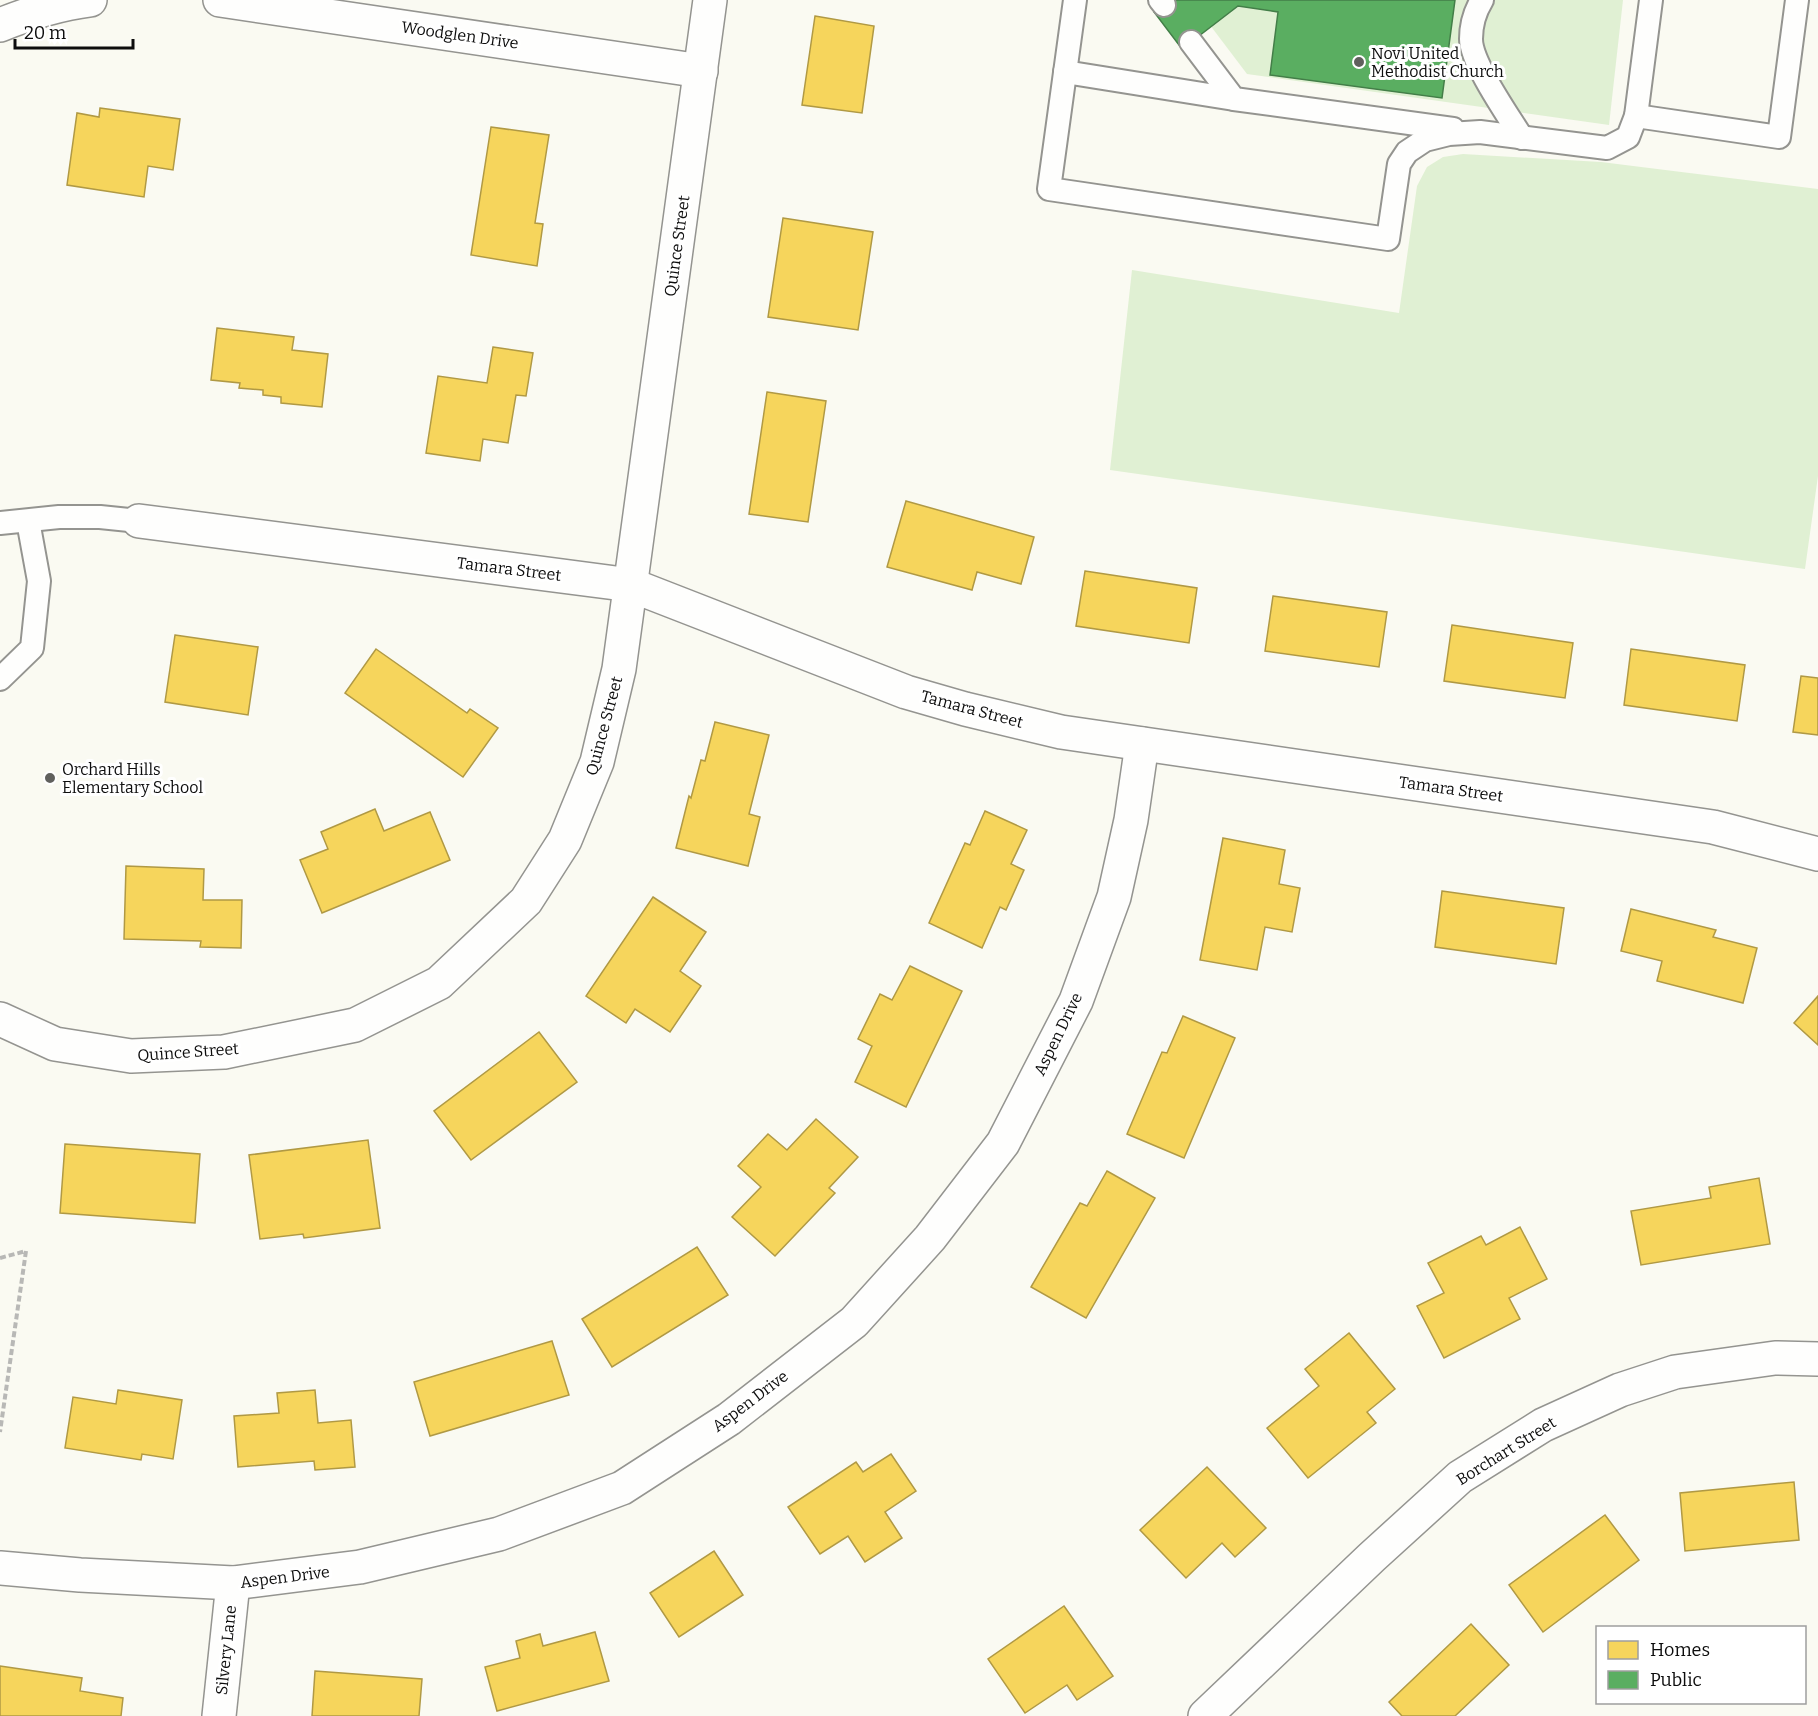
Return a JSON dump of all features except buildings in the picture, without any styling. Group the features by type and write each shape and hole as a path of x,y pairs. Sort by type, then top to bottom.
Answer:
{"street":[{"path":"0,25 32,12 64,3 90,0"},
{"name":"Woodglen Drive","path":"220,0 701,71"},
{"name":"Quince Street","path":"0,1019 54,1044 131,1056 224,1052 355,1025 439,983 526,901 565,840 597,762 619,669 710,0"},
{"name":"Tamara Street","path":"139,521 631,585 906,692 1061,732 1713,827 1818,854"},
{"name":"Aspen Drive","path":"0,1568 80,1575 233,1583 360,1567 499,1534 622,1488 729,1419 854,1322 930,1238 1003,1143 1076,1001 1114,897 1131,820 1142,744"},
{"name":"Borchart Street","path":"1205,1716 1372,1557 1460,1477 1543,1425 1620,1390 1675,1372 1775,1358 1818,1359"},
{"name":"Silvery Lane","path":"219,1716 233,1583"}],"lane":[{"path":"1075,0 1048,189 1388,239 1399,164 1407,152 1425,140 1449,134 1480,132"},
{"path":"1482,0 1473,15 1470,41 1476,60 1522,138"},
{"path":"1065,72 1234,99 1607,148 1628,137 1636,116 1651,0"},
{"path":"1636,116 1779,137 1797,0"},
{"path":"1191,42 1234,99"},
{"path":"0,523 59,517 139,521"},
{"path":"0,679 32,648 39,581 28,521"}],"path":[{"path":"0,1258 26,1251 0,1432"}],"green space":[{"path":"1191,0 1623,0 1609,125 1247,74"},
{"path":"1463,154 1601,162 1818,189 1818,476 1805,569 1110,470 1132,270 1399,313 1417,186 1427,167 1443,157"}],"place":[{"name":"Novi United Methodist Church","path":"1359,62"},
{"name":"Orchard Hills Elementary School","path":"50,778"}]}
